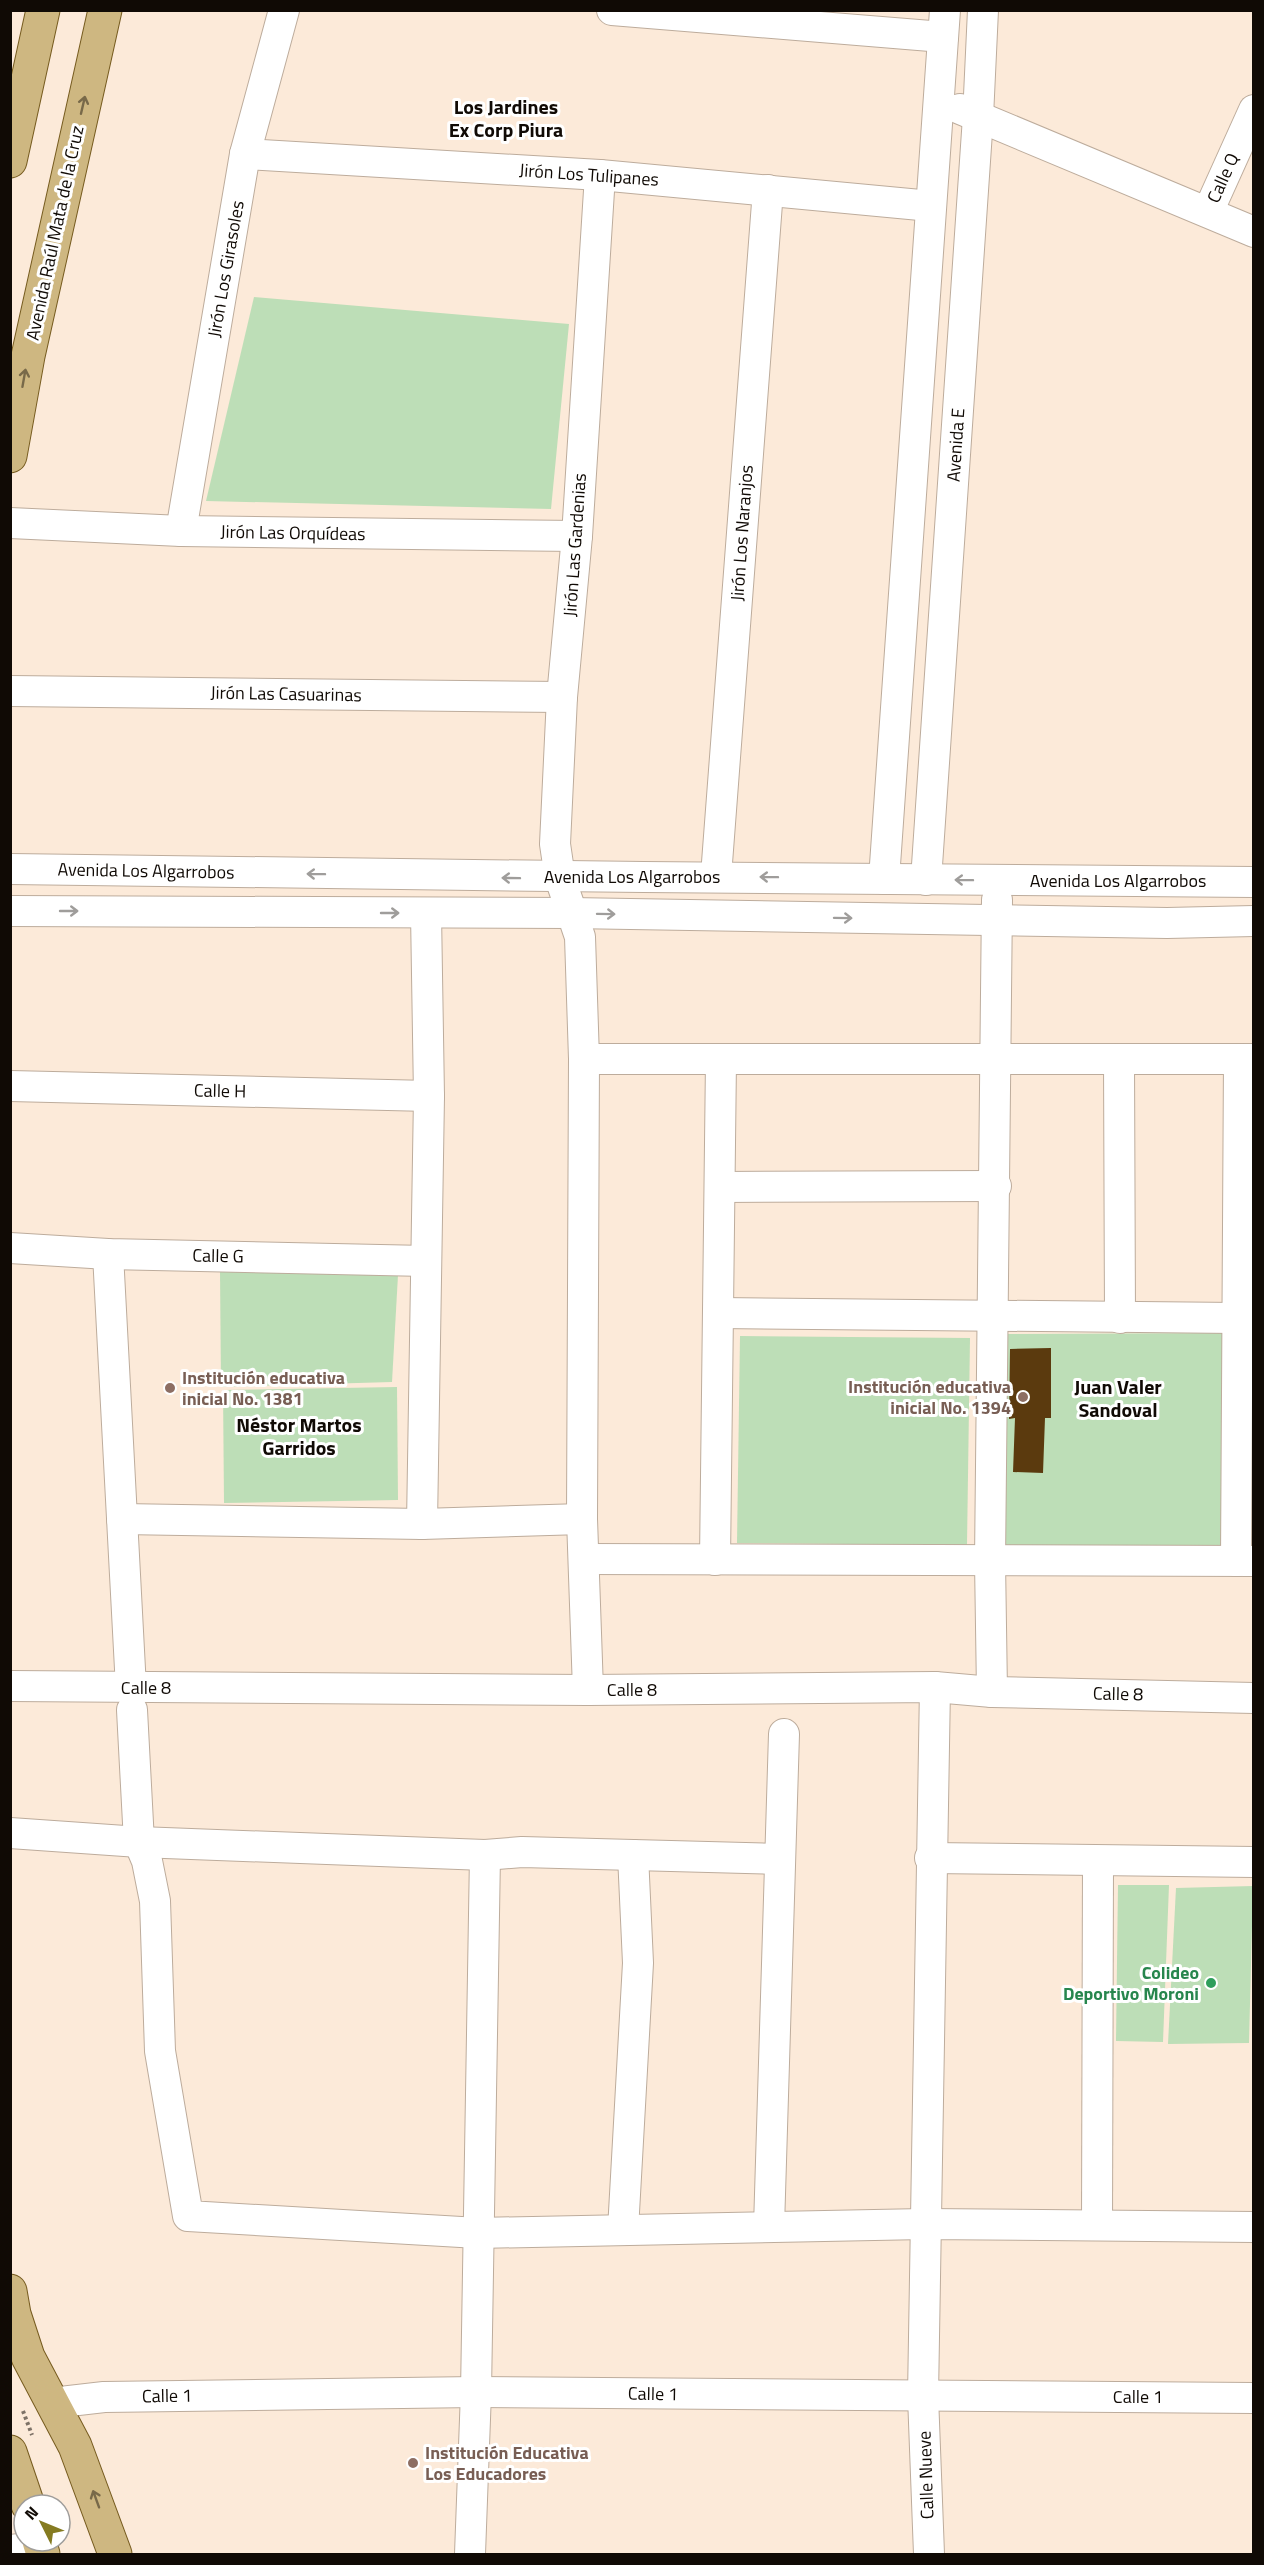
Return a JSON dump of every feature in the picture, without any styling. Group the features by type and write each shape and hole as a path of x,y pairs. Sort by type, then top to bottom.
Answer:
{"main road":[{"path":"10,161 43,10"},
{"name":"Avenida Raúl Mata de la Cruz","path":"10,456 31,344 105,10"},
{"path":"10,2292 14,2314 28,2357 86,2472 116,2554"},
{"path":"10,2452 24,2493"}],"street":[{"name":"Jirón Los Girasoles","path":"181,531 245,154 284,10"},
{"path":"612,10 944,23 976,43 982,24"},
{"path":"884,879 944,23"},
{"name":"Avenida E","path":"926,880 978,117 982,24"},
{"path":"939,100 1254,232"},
{"name":"Calle Q","path":"1208,212 1254,110"},
{"name":"Jirón Los Tulipanes","path":"245,154 600,175 931,206"},
{"name":"Jirón Las Gardenias","path":"588,1690 582,1518 584,1059 580,937 561,879 555,844 562,697 577,536 600,175"},
{"name":"Jirón Los Naranjos","path":"716,876 768,190"},
{"name":"Jirón Las Orquídeas","path":"10,523 181,531 577,536"},
{"name":"Jirón Las Casuarinas","path":"10,691 562,697"},
{"name":"Avenida Los Algarrobos","path":"10,869 561,879 716,876 1254,882"},
{"path":"992,1692 990,1561 992,1317 996,1186 995,920 998,880"},
{"name":"Avenida Los Algarrobos","path":"10,911 571,913 995,920 1254,921"},
{"path":"422,1524 429,1096 426,913"},
{"path":"584,1059 1246,1059 1237,1318 1245,1561 584,1559"},
{"path":"1119,1059 1120,1318"},
{"path":"716,1560 721,1060"},
{"name":"Calle H","path":"10,1086 429,1096"},
{"path":"720,1187 996,1186"},
{"name":"Calle G","path":"10,1248 108,1254 426,1261"},
{"path":"108,1254 139,1842 147,1861 155,1901 160,2051 188,2216 478,2233 924,2224 1254,2227"},
{"path":"719,1313 1237,1318"},
{"path":"122,1519 422,1524 582,1518"},
{"name":"Calle 8","path":"10,1686 131,1699 588,1690 935,1687 992,1692 1254,1698"},
{"name":"Calle Nueve","path":"930,2554 923,2396 924,2224 930,2040 930,1858 935,1687"},
{"path":"770,2227 784,1734"},
{"path":"10,1833 139,1842 485,1855 522,1852 780,1859"},
{"path":"470,2554 476,2392 485,1855"},
{"path":"623,2230 638,1963 633,1855"},
{"path":"930,1858 1098,1862 1254,1862"},
{"path":"1097,2225 1098,1862"},
{"name":"Calle 1","path":"52,2403 104,2397 476,2392 1254,2398"}],"green space":[{"path":"254,297 569,324 551,509 206,501"},
{"path":"220,1271 398,1275 392,1382 221,1387"},
{"path":"1223,1333 1222,1548 1000,1548 1004,1334"},
{"path":"740,1336 970,1338 967,1545 737,1543"},
{"path":"397,1387 398,1500 224,1503 223,1390"},
{"path":"1118,1885 1169,1885 1163,2042 1116,2041"},
{"name":"Colideo Deportivo Moroni","path":"1253,1886 1249,2043 1168,2044 1176,1888"}],"building":[{"path":"1051,1348 1051,1418 1045,1418 1043,1473 1013,1472 1015,1418 1009,1419 1010,1349"}],"place":[{"name":"Institución educativa inicial No. 1381","path":"170,1388"},
{"name":"Institución educativa inicial No. 1394","path":"1023,1397"},
{"name":"Colideo Deportivo Moroni","path":"1211,1983"},
{"name":"Institución Educativa Los Educadores","path":"413,2463"}],"district":[{"name":"Los Jardines Ex Corp Piura","path":"506,118"},
{"name":"Juan Valer Sandoval","path":"1118,1398"},
{"name":"Néstor Martos Garridos","path":"299,1436"}]}
